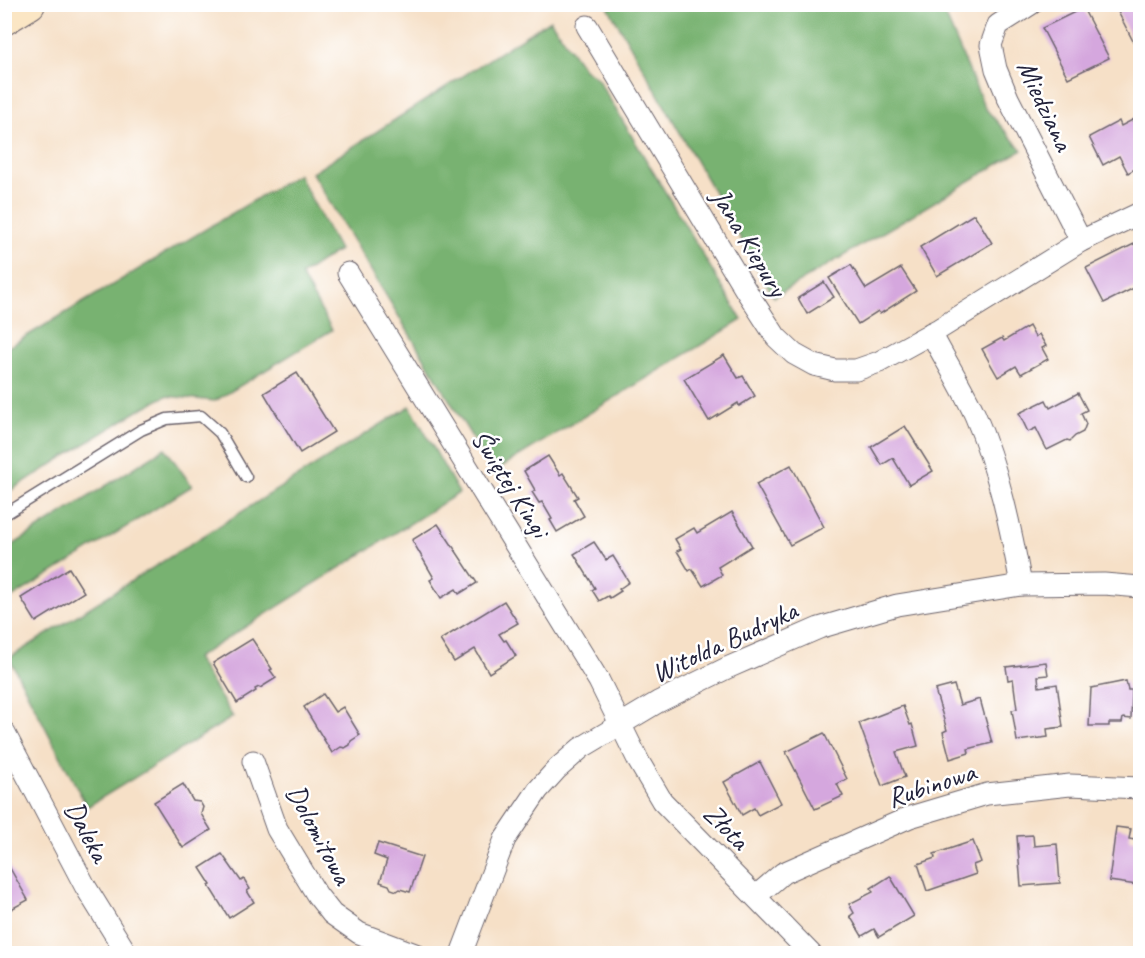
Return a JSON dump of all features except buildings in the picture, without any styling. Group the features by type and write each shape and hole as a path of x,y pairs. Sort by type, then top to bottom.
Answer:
{"main road":[{"path":"4,20 30,4"}],"street":[{"name":"Miedziana","path":"1031,4 998,25 991,45 1008,98 1081,242"},
{"name":"Jana Kiepury","path":"587,26 776,337 794,354 814,365 835,370 856,370 879,362 1081,242 1140,213"},
{"name":"Świętej Kingi","path":"348,273 599,681 620,724"},
{"path":"931,333 975,415 992,464 1015,550 1021,585"},
{"name":"Witolda Budryka","path":"461,954 498,855 516,822 557,769 580,748 620,724 727,668 819,628 897,605 1021,585 1104,584 1140,587"},
{"name":"Złota","path":"620,724 652,787 662,801 811,954"},
{"name":"Daleka","path":"4,732 85,886 127,954"},
{"name":"Dolomitowa","path":"252,761 277,829 317,895 332,914 359,933 415,954"},
{"name":"Rubinowa","path":"756,896 783,873 910,817 987,794 1070,785 1140,788"}],"lane":[{"path":"4,515 141,430 167,419 201,416 220,433 246,477"}],"green space":[{"path":"607,5 941,5 985,108 1022,150 774,297"},
{"path":"550,20 584,69 597,78 742,320 493,472 312,173"},
{"path":"298,174 339,250 301,275 332,330 215,401 166,396 141,409 5,494 5,349"},
{"path":"410,406 459,493 196,658 233,717 87,807 9,658"},
{"path":"165,448 192,486 5,602 5,550"}]}
